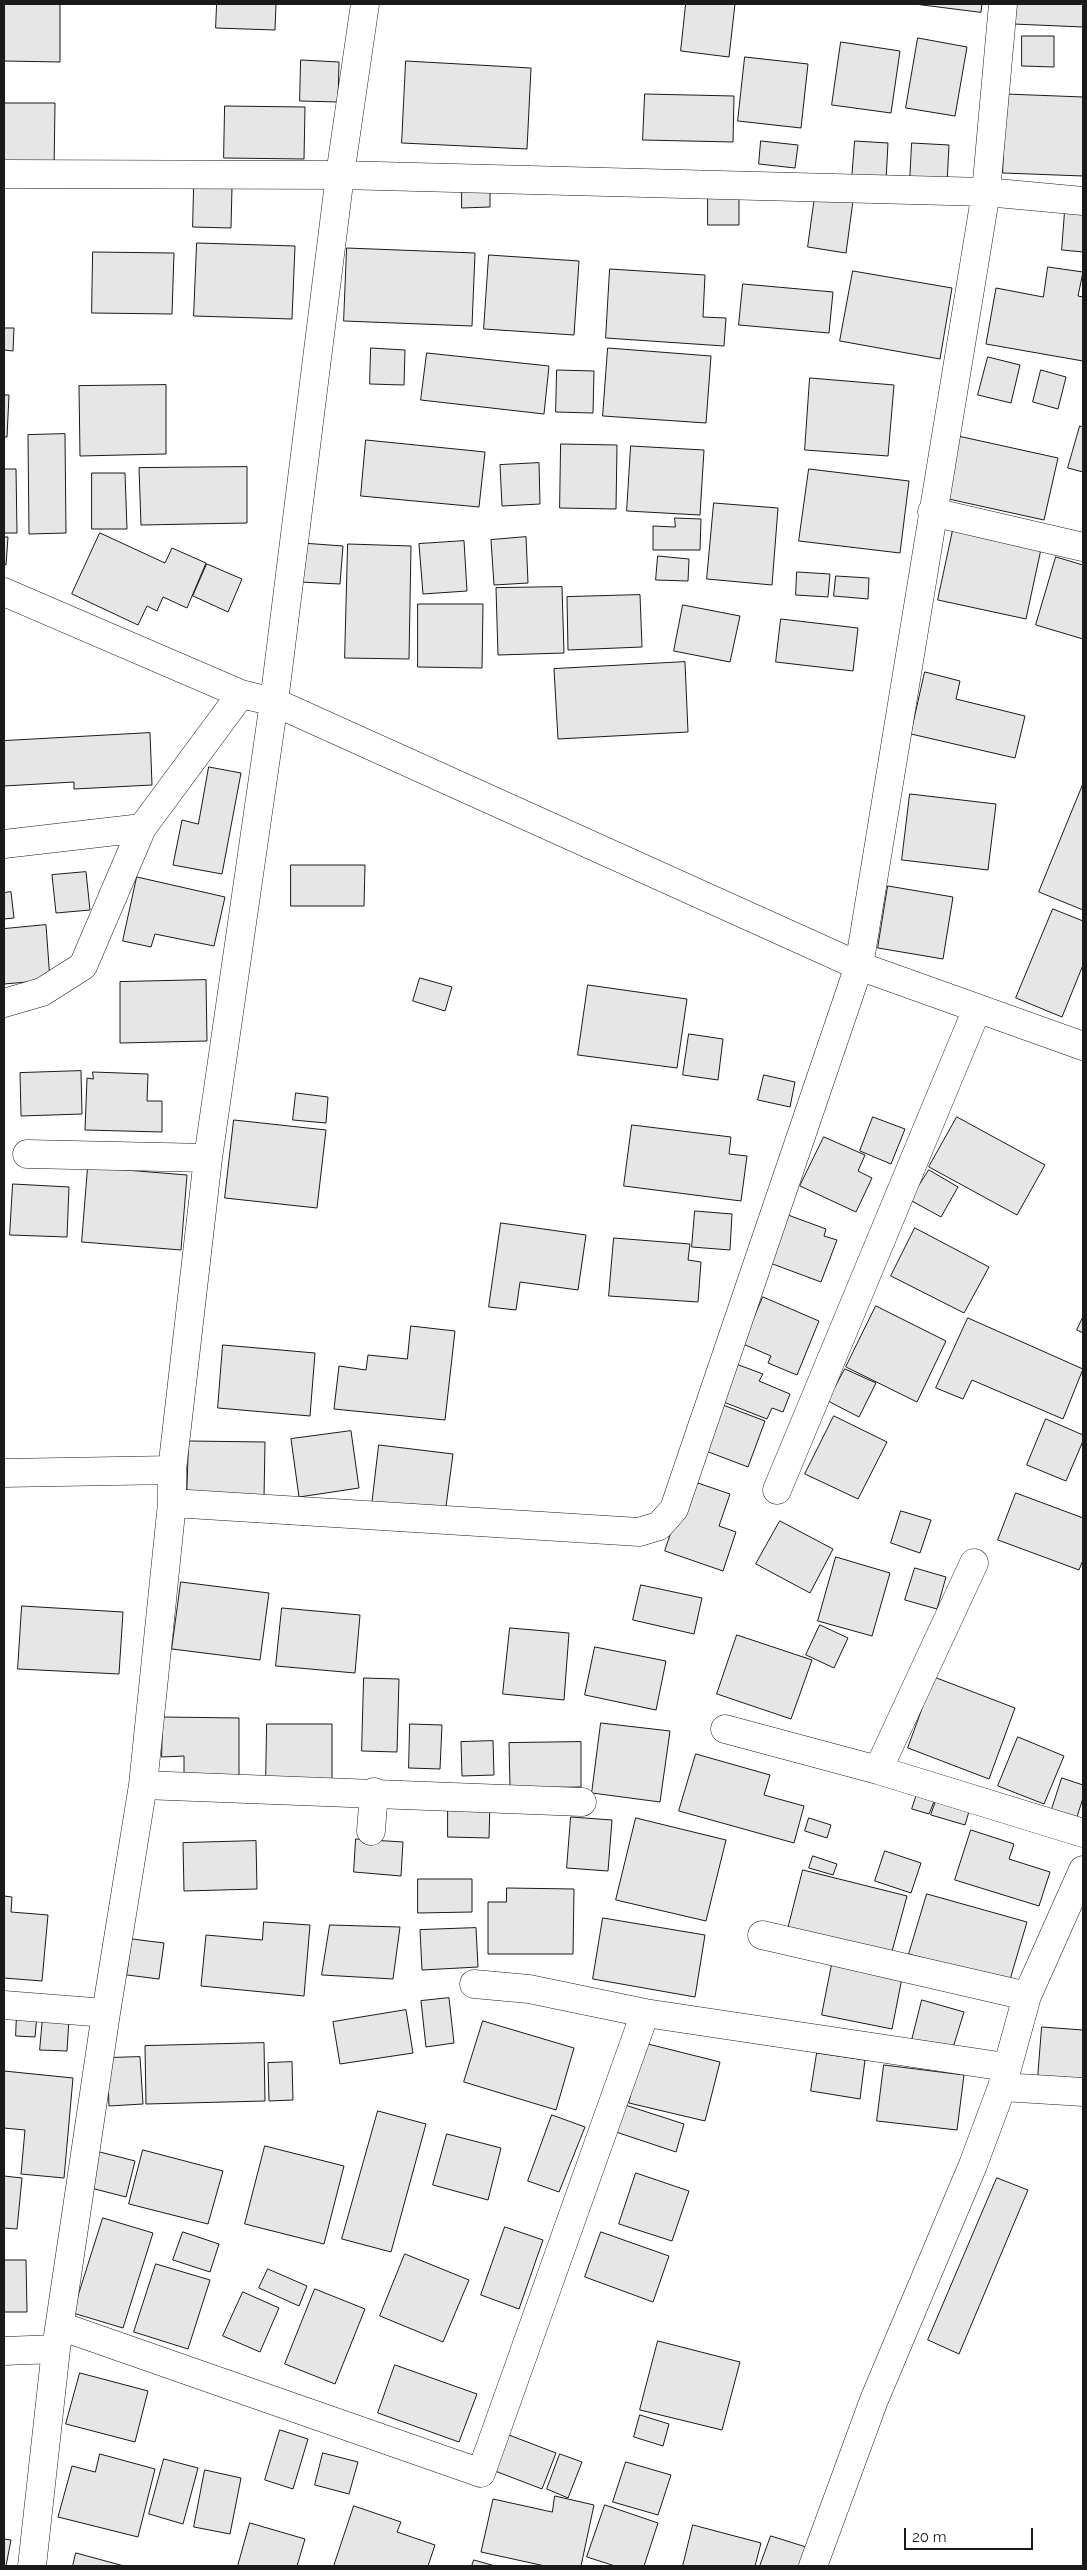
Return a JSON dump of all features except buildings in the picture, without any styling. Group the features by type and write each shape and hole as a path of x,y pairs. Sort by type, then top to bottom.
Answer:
{"street":[{"path":"32,2566 58,2338 106,2013 143,1785 172,1502 172,1470 208,1158 274,702 340,175 364,4"},
{"path":"172,1502 639,1532 659,1526 674,1509 859,966 986,192 1003,4"},
{"path":"4,174 340,175 986,192 1083,201"},
{"path":"932,512 1083,547"},
{"path":"4,592 241,694 274,702 859,966 1083,1046"},
{"path":"4,1003 42,992 83,966 142,828 241,694"},
{"path":"4,844 142,828"},
{"path":"777,1490 977,1009"},
{"path":"27,1154 208,1158"},
{"path":"4,1473 172,1470"},
{"path":"878,1770 974,1563"},
{"path":"725,1729 878,1770 1083,1833"},
{"path":"143,1785 374,1792 582,1802"},
{"path":"371,1831 374,1792"},
{"path":"814,2566 874,2400 973,2165 1004,2077 1027,1996 1083,1870"},
{"path":"762,1936 1027,1996"},
{"path":"474,1984 529,1989 645,2013 1083,2092"},
{"path":"4,2005 106,2013"},
{"path":"4,2351 58,2338 481,2473 645,2013"}]}
